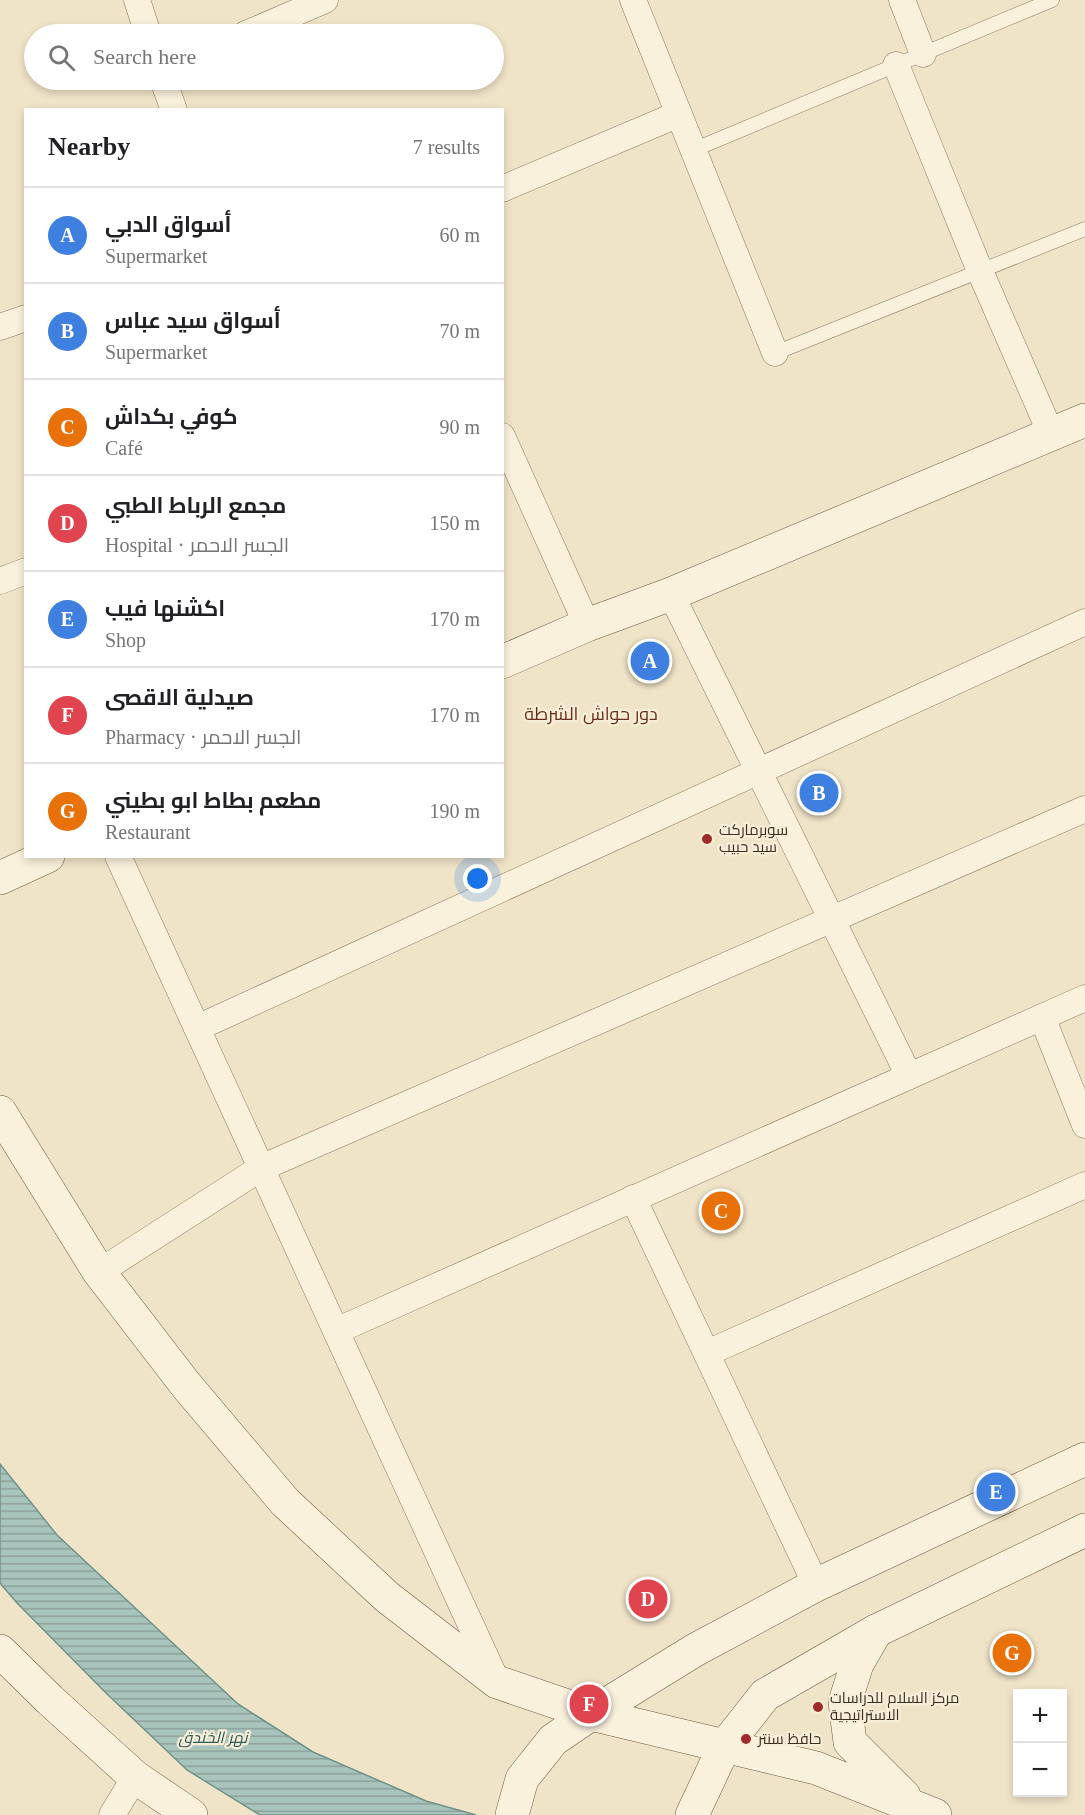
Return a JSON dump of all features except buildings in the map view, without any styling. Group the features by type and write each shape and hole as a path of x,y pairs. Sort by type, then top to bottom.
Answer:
{"main road":[{"path":"504,661 587,625 671,594 1085,420"},
{"path":"0,878 44,858"},
{"path":"0,1112 99,1272 186,1384 285,1502 387,1597 497,1682 591,1714 724,1748 816,1768 926,1811"},
{"path":"512,1815 522,1779 553,1740 591,1714 695,1650 816,1585 1085,1459"},
{"path":"695,1809 724,1748 765,1695 876,1631 1085,1530"},
{"path":"876,1631 857,1664 845,1702 850,1742 926,1811"},
{"path":"0,1651 135,1777 191,1815"}],"street":[{"path":"137,0 145,24"},
{"path":"269,24 325,0"},
{"path":"633,0 775,353"},
{"path":"902,0 923,54"},
{"path":"896,65 980,271 1051,434"},
{"path":"167,90 173,108"},
{"path":"504,188 679,114"},
{"path":"0,327 24,319"},
{"path":"504,440 587,625"},
{"path":"0,581 24,572"},
{"path":"671,594 909,1076"},
{"path":"197,1028 1085,622"},
{"path":"99,1272 261,1168 1085,809"},
{"path":"119,858 497,1682"},
{"path":"336,1330 1085,998"},
{"path":"1042,1017 1085,1125"},
{"path":"707,1353 1085,1185"},
{"path":"633,1198 816,1585"},
{"path":"112,1815 135,1777"}],"lane":[{"path":"693,150 1052,0"},
{"path":"775,353 1085,230"}],"water":[{"name":"نهر الخندق","path":"0,1464 57,1535 238,1704 313,1752 426,1801 476,1815 260,1815 187,1770 106,1693 0,1583"}],"place":[{"name":"أسواق الدبي","path":"650,661"},
{"name":"أسواق سيد عباس","path":"819,793"},
{"name":"سوبرماركت سيد حبيب","path":"707,839"},
{"name":"كوفي بكداش","path":"721,1211"},
{"name":"اكشنها فيب","path":"996,1492"},
{"name":"مجمع الرباط الطبي","path":"648,1599"},
{"name":"مطعم بطاط ابو بطيني","path":"1012,1653"},
{"name":"صيدلية الاقصى","path":"589,1704"},
{"name":"مركز السلام للدراسات الاستراتيجية","path":"818,1707"},
{"name":"حافظ سنتر","path":"746,1739"}],"district":[{"name":"دور حواش الشرطة","path":"591,714"}]}
